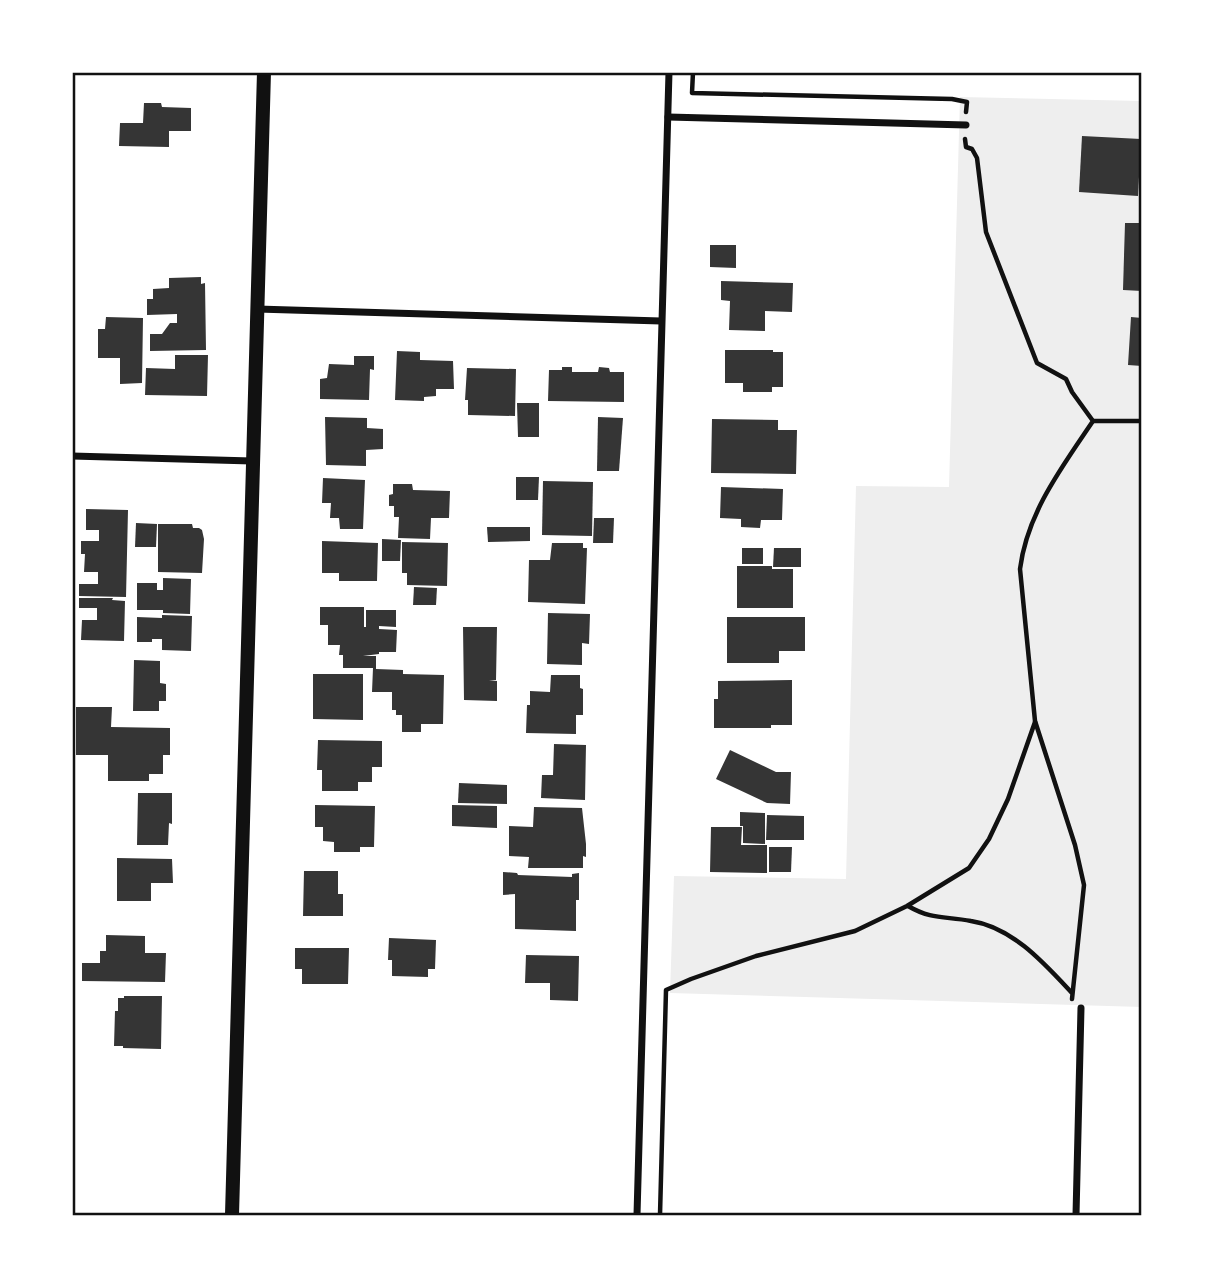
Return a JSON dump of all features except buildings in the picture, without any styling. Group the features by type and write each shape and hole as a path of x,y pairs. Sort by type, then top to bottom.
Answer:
{"main road":[{"path":"232,1215 264,72"}],"street":[{"path":"637,1215 669,72"},
{"path":"668,117 966,125"},
{"path":"257,309 661,321"},
{"path":"72,456 252,461"},
{"path":"1076,1215 1081,1008"}],"path":[{"path":"693,72 692,93 967,102 966,147 972,149 978,158 986,232 1037,363 1066,379 1093,421"},
{"path":"1093,421 1142,421"},
{"path":"1081,1008 1073,1005 1072,992 1083,903 1083,875 1035,721 1020,569 1022,550 1035,514 1058,473 1093,421"},
{"path":"660,1215 666,990 756,956 855,930 907,906 969,868 1008,799 1035,721"},
{"path":"907,906 924,916 972,921 1012,938 1039,958 1072,992"}],"shaded area":[{"path":"960,97 1142,101 1142,1007 670,993 674,876 846,879 856,486 949,487"}]}
